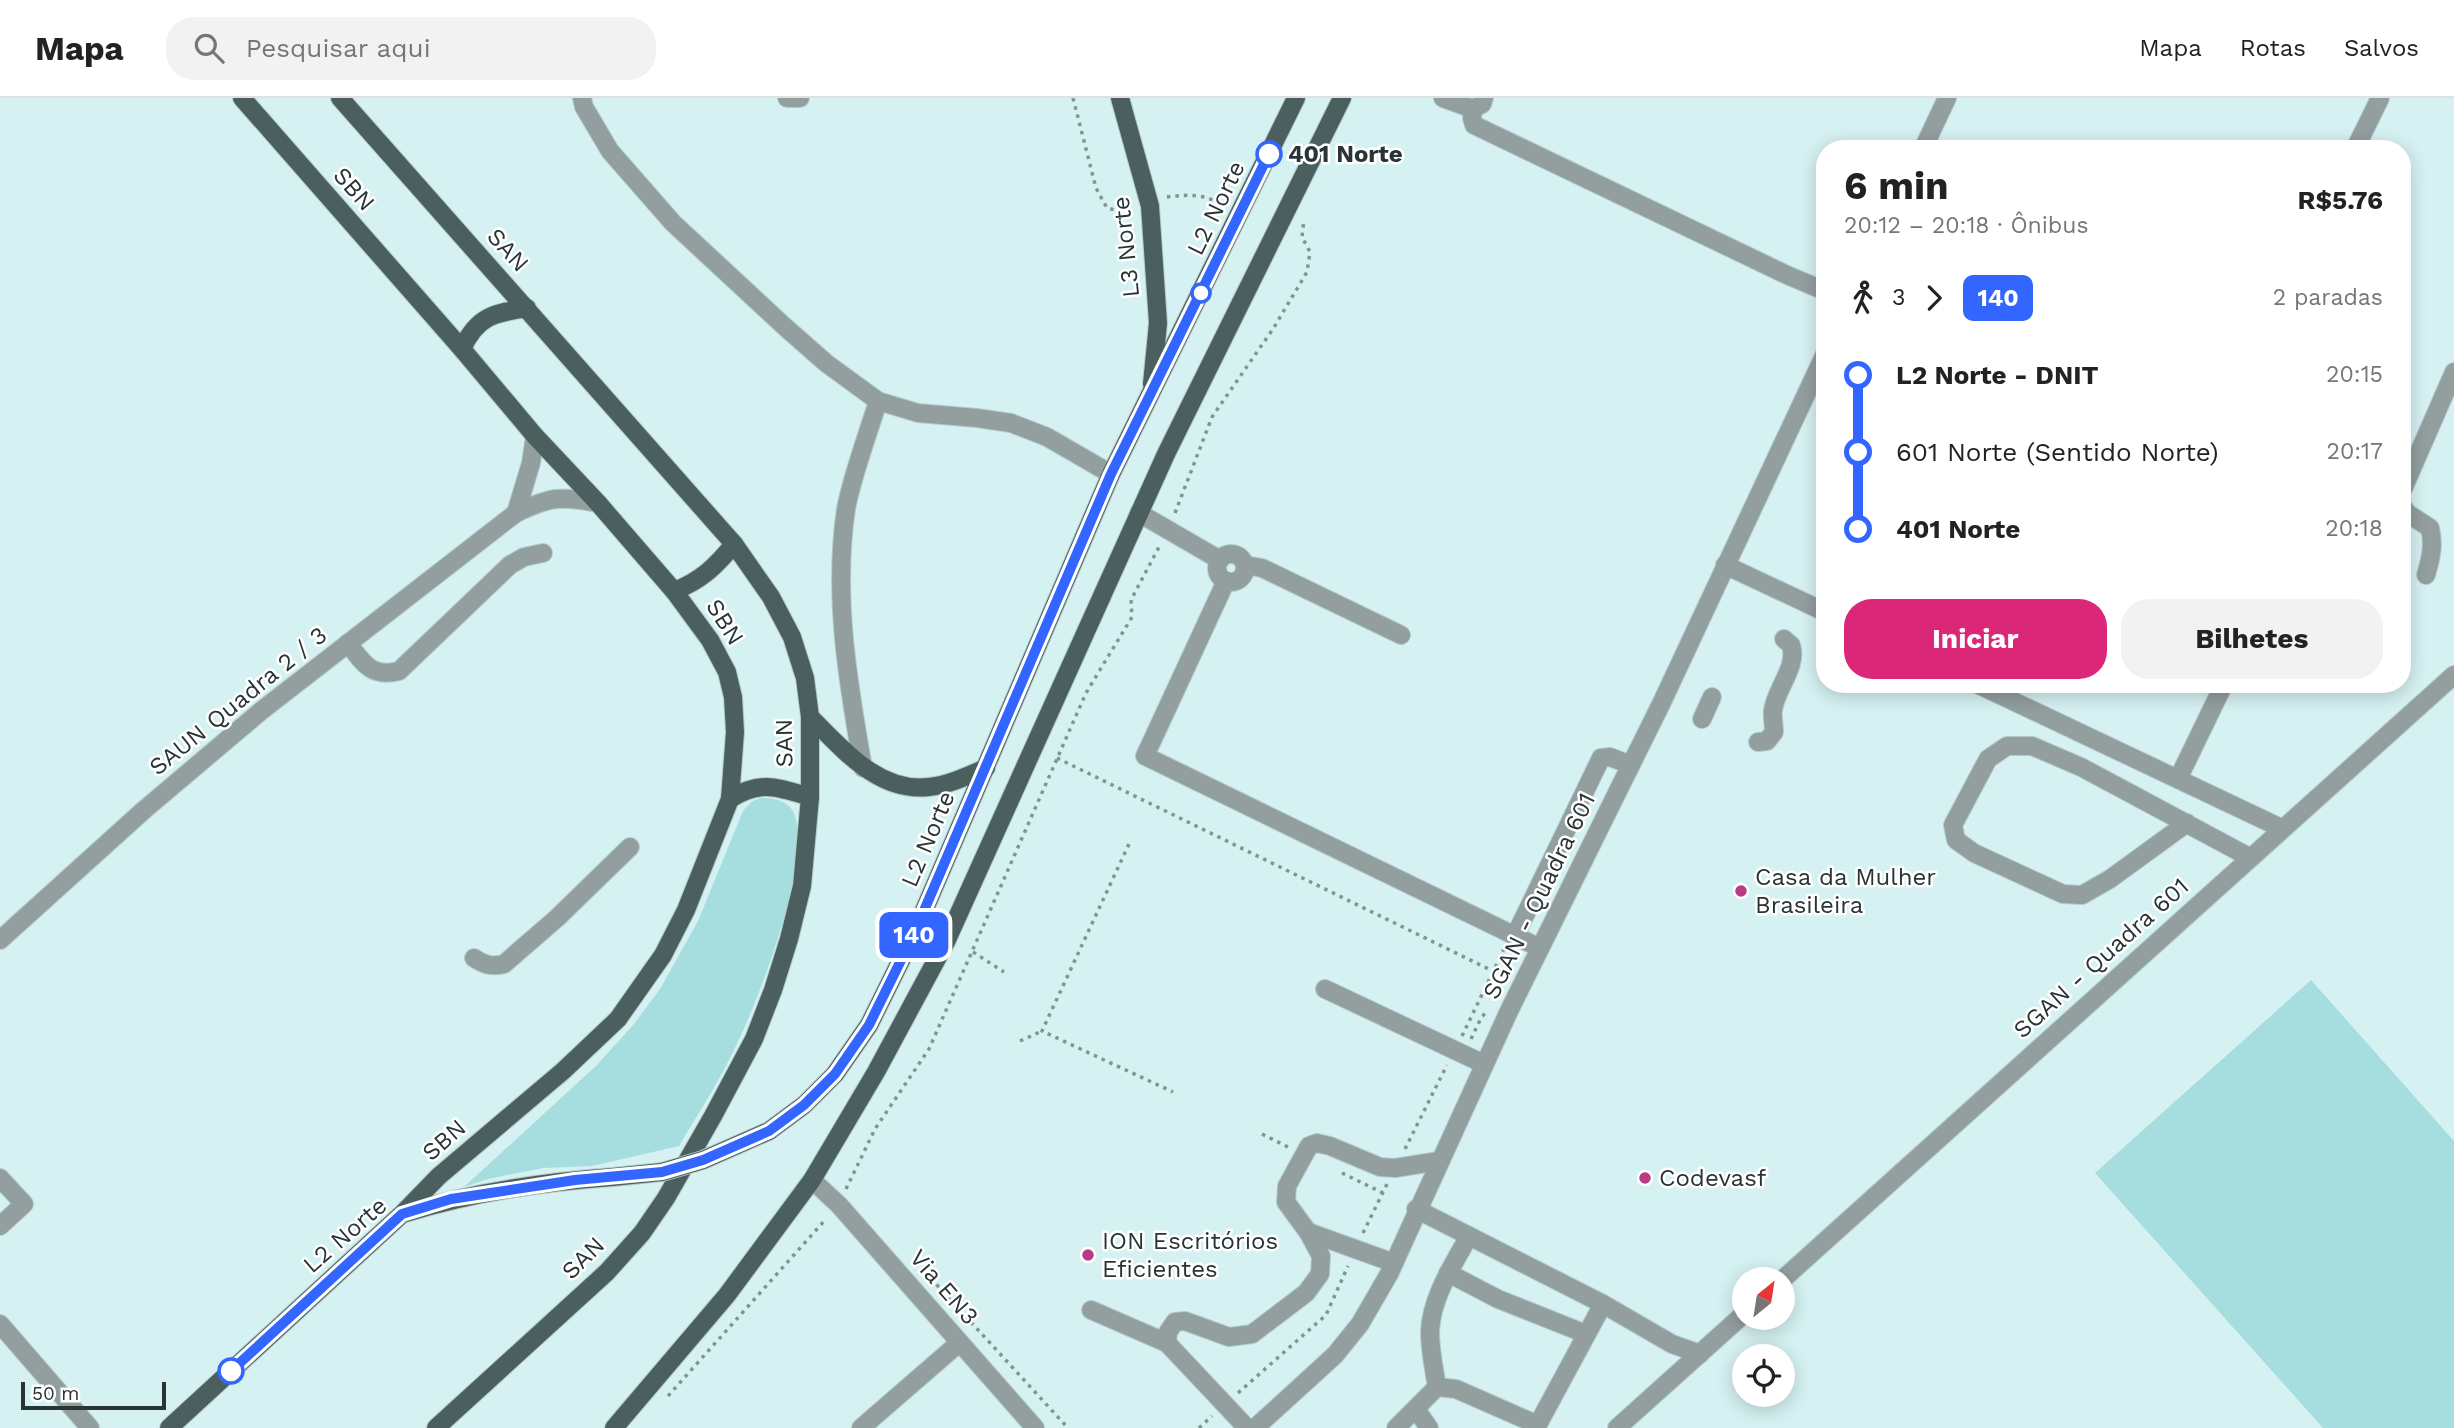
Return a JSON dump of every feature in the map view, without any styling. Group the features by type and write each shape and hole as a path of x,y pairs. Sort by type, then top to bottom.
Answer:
{"main road":[{"name":"SBN","path":"242,98 535,436 598,503 674,591 710,640 727,672 733,696 735,732 730,799 686,910 663,955 618,1019 563,1072 439,1176 402,1214"},
{"name":"SAN","path":"340,98 734,544 771,597 792,637 805,678 810,716 810,797 802,886 789,939 754,1039 666,1198 642,1233 607,1272 436,1428"},
{"name":"L3 Norte","path":"1120,98 1150,206 1158,323 1152,394"},
{"name":"L2 Norte","path":"169,1428 402,1214 451,1199 575,1180 662,1172 703,1160 769,1131 804,1105 835,1074 869,1025 914,934 1111,474 1296,98"},
{"path":"600,1428 619,1421 727,1295 812,1180 876,1072 946,942 1166,454 1342,98"},
{"path":"462,349 469,334 494,313 527,308"},
{"path":"674,591 705,576 734,544"},
{"path":"810,716 863,768 880,778 925,788 949,783 986,768"},
{"path":"730,799 747,788 766,786 810,797"}],"street":[{"path":"582,98 584,107 610,151 673,223 826,363 878,401 918,413 1012,423 1047,437 1111,474"},
{"path":"788,98 800,98"},
{"path":"1443,98 1479,104 1472,118 1474,125 1816,287"},
{"path":"1927,140 1947,98"},
{"path":"2359,140 2380,98"},
{"path":"2411,471 2454,372"},
{"name":"SGAN - Quadra 601","path":"1255,1428 1335,1355 1360,1324 1394,1263 1416,1209 1484,1065 1631,765 1816,373"},
{"path":"863,768 844,634 841,566 846,507 878,401"},
{"path":"516,513 531,463 535,436"},
{"name":"SAUN Quadra 2 / 3","path":"0,940 229,738 516,513 552,498 565,497 598,503"},
{"path":"1139,513 1220,560"},
{"path":"2411,516 2430,528 2432,553 2426,575"},
{"path":"348,643 363,663 377,673 399,671 510,565 524,557 543,553"},
{"path":"1245,565 1238,581 1226,581 1217,572 1220,560 1225,555 1237,556 1245,565 1262,568 1401,635"},
{"path":"1725,565 1816,608"},
{"path":"1226,581 1145,756 1540,948"},
{"path":"1758,742 1767,741 1774,732 1775,701 1793,660 1791,645 1784,639"},
{"name":"SGAN - Quadra 601","path":"1796,1267 2454,675"},
{"path":"1996,693 2281,828"},
{"path":"2178,779 2220,693"},
{"path":"1702,719 1712,697"},
{"path":"2187,822 2110,879 2082,895 2063,894 1974,853 1956,840 1953,825 1988,759 2007,746 2032,746 2187,822 2249,857"},
{"path":"1513,935 1601,758 1609,757 1631,765"},
{"path":"474,958 486,965 503,964 557,918 630,847"},
{"path":"1325,989 1456,1049 1484,1065"},
{"path":"1167,1343 1168,1332 1175,1322 1185,1321 1229,1337 1252,1334 1306,1293 1320,1274 1321,1256 1308,1232 1286,1202 1287,1186 1310,1146 1317,1143 1330,1146 1380,1167 1395,1168 1439,1161"},
{"path":"0,1178 24,1205 0,1226"},
{"name":"Via EN3","path":"812,1180 847,1214 1035,1428"},
{"path":"1416,1209 1603,1304 1672,1344 1700,1354"},
{"path":"1308,1232 1394,1263"},
{"path":"1437,1387 1430,1333 1433,1311 1448,1273 1469,1236"},
{"path":"1448,1273 1499,1299 1586,1334"},
{"path":"1437,1387 1456,1389 1537,1426 1603,1304"},
{"path":"1091,1310 1167,1343 1247,1428"},
{"path":"0,1324 80,1424"},
{"path":"1617,1428 1732,1325"},
{"path":"861,1428 959,1343"},
{"path":"1396,1428 1437,1387"},
{"path":"1416,1409 1429,1428"}],"path":[{"path":"1073,98 1096,188 1107,208 1130,214 1150,206"},
{"path":"1058,758 1506,978"},
{"path":"1020,1041 1041,1031 1129,844"},
{"path":"1199,1428 1326,1315 1355,1249 1513,935"},
{"path":"973,952 1004,972"},
{"path":"1041,1031 1173,1092"},
{"path":"848,1185 856,1195"},
{"path":"919,1265 1068,1428"}],"shaded area":[{"path":"760,798 785,803 795,816 798,840 788,903 766,973 741,1035 679,1146 592,1166 543,1168 488,1179 464,1187 597,1065 634,1024 660,989 698,921 743,811 751,802"},
{"path":"2311,980 2454,1141 2454,1428 2323,1428 2095,1173"}],"bus line":[{"name":"140","path":"231,1371 402,1214 451,1199 575,1180 662,1172 703,1160 769,1131 804,1105 835,1074 869,1025 914,934 1111,474 1269,154"}],"place":[{"name":"401 Norte","path":"1269,154"},
{"name":"Casa da Mulher Brasileira","path":"1741,891"},
{"name":"Codevasf","path":"1645,1178"},
{"name":"ION Escritórios Eficientes","path":"1088,1255"}]}
